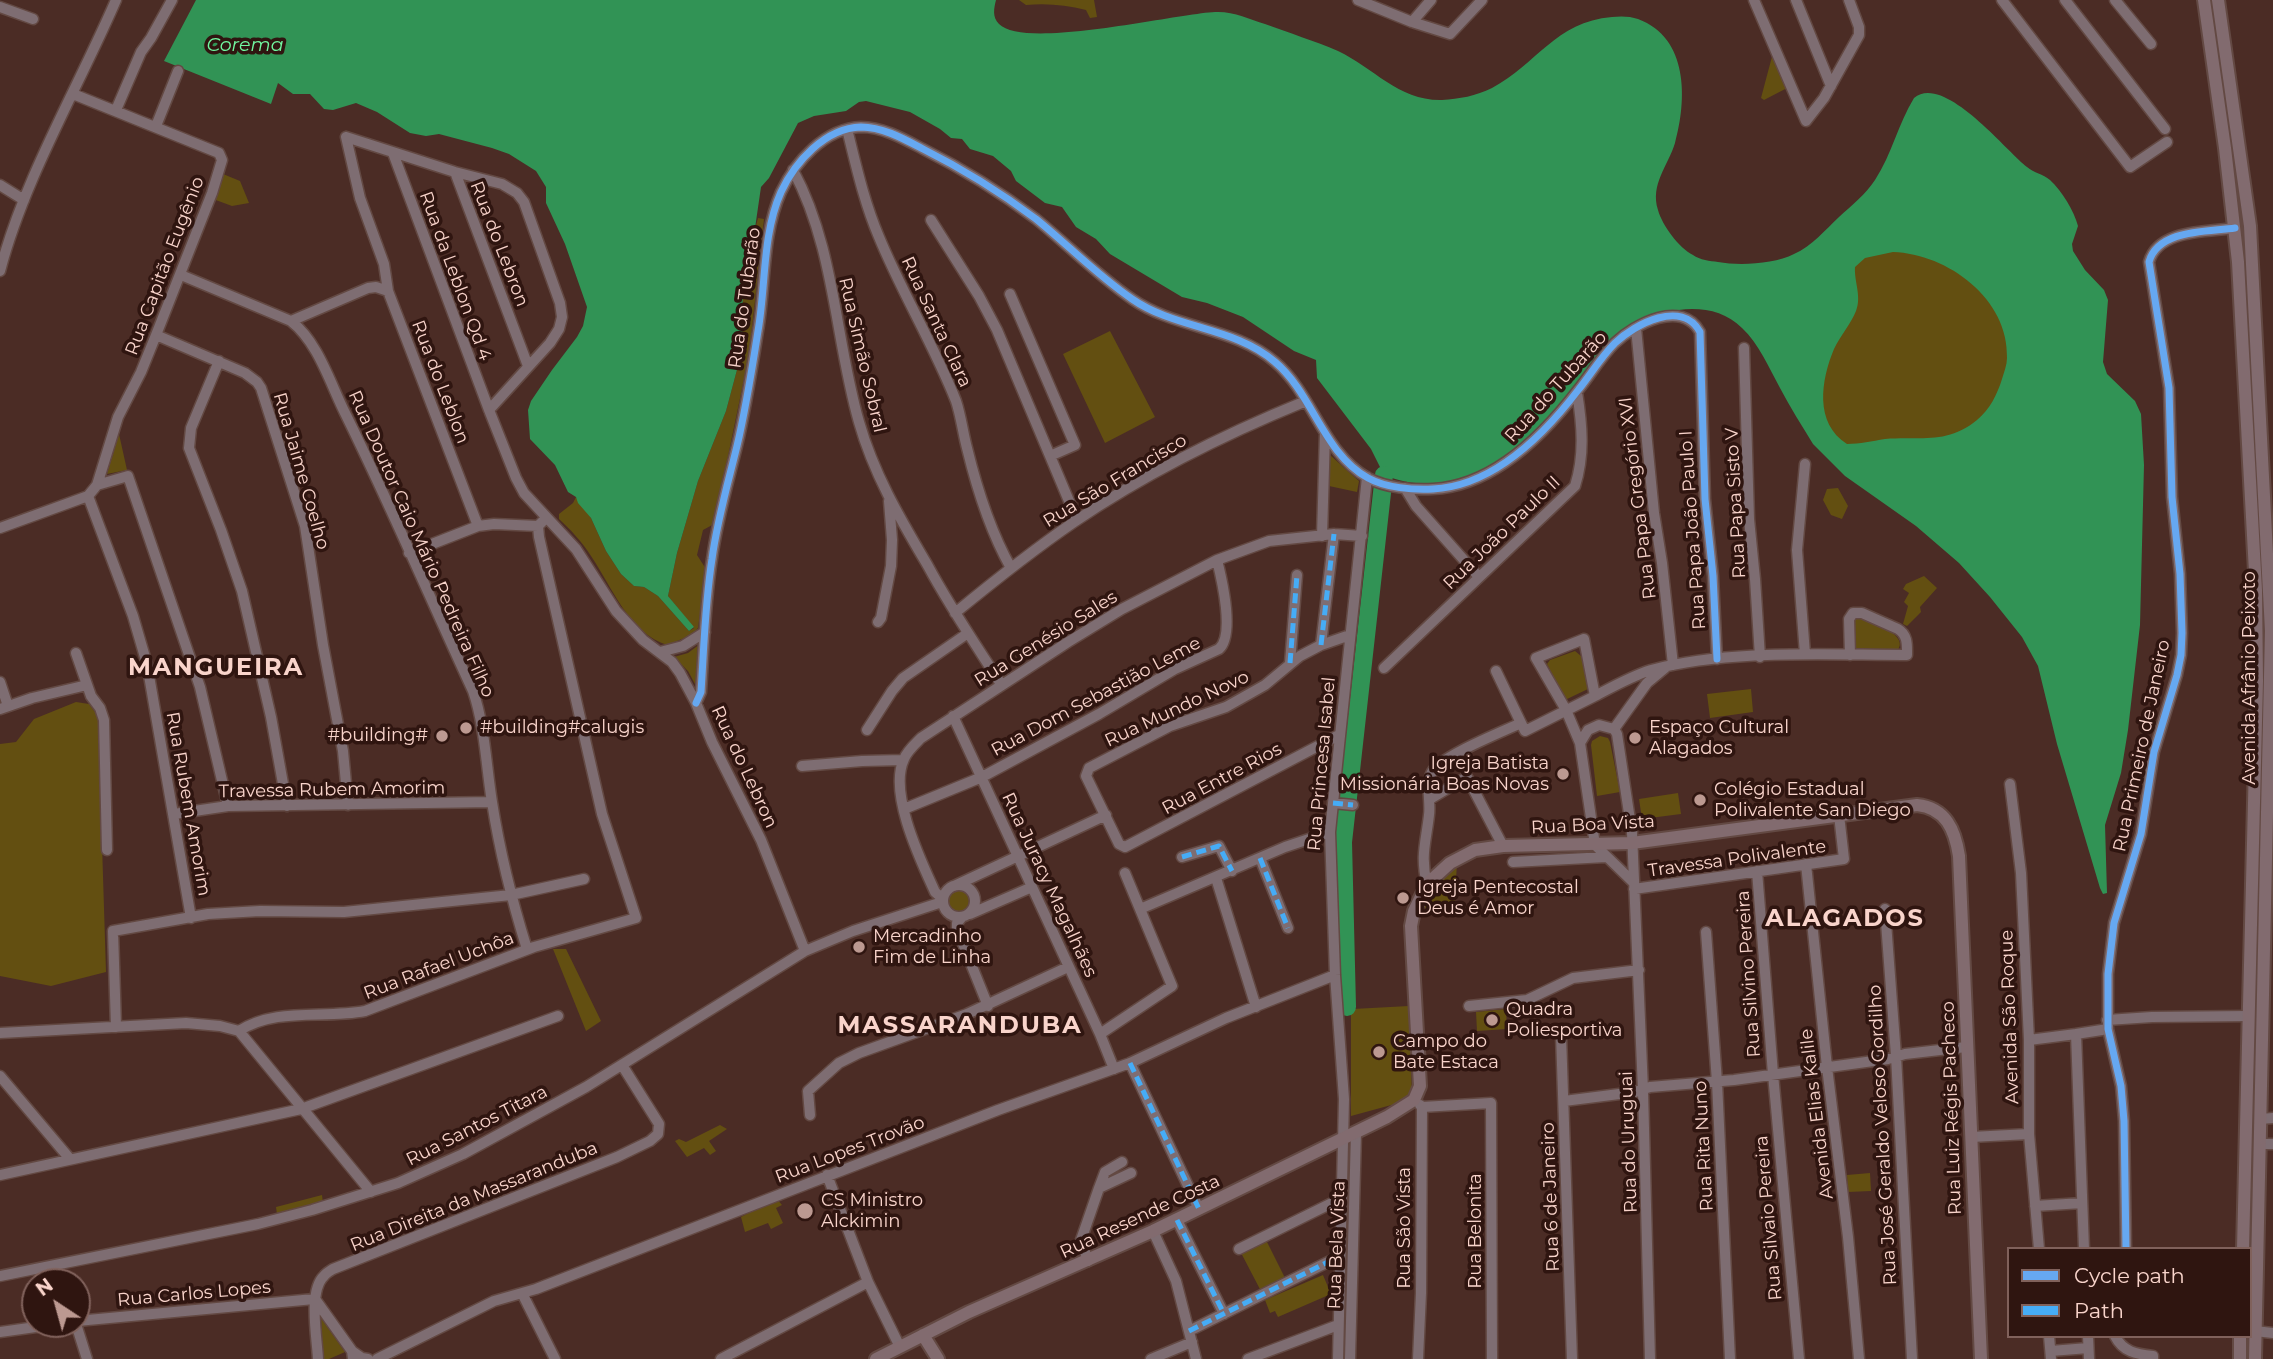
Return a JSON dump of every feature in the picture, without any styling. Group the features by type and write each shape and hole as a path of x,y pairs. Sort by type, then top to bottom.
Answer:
{"main road":[{"name":"Avenida Afrânio Peixoto","path":"2204,0 2235,228 2245,373 2257,632 2242,1247"},
{"name":"Avenida Afrânio Peixoto","path":"2218,0 2250,226 2268,449 2271,631 2270,857 2266,1119 2259,1144 2255,1359"},
{"name":"Rua Boa Vista","path":"1418,1103 1420,1086 1411,926 1414,911 1427,884 1443,867 1475,850 1503,846 1632,843 1905,805 1935,809 1949,822 1959,856"},
{"name":"Rua Luiz Régis Pacheco","path":"1959,856 1980,1359"},
{"name":"Rua Resende Costa","path":"876,1359 969,1312 1177,1220 1245,1184 1402,1108 1418,1103"},
{"path":"923,1335 938,1359"},
{"path":"2240,1338 2240,1359"}],"street":[{"path":"0,271 7,243 24,200 116,0"},
{"path":"116,110 141,52 172,0"},
{"path":"1357,0 1451,34 1482,0"},
{"path":"1412,22 1431,0"},
{"path":"1754,0 1806,121 1825,98 1859,35 1859,27 1849,0"},
{"path":"1796,0 1831,86"},
{"path":"2002,0 2130,167 2166,142"},
{"path":"2066,0 2165,129"},
{"path":"2115,0 2151,44"},
{"path":"0,7 33,19"},
{"path":"156,126 178,71"},
{"name":"Rua Capitão Eugênio","path":"73,93 219,153 222,160 181,275 141,372 118,417 97,485 88,496"},
{"path":"847,129 861,127 894,135 979,179 1039,222 1133,300 1157,314 1228,336 1274,361 1297,386 1338,450 1371,479"},
{"name":"Rua do Tubarão","path":"696,703 701,692 712,555 738,441 759,328 772,219 782,190 793,170 823,141 847,129"},
{"name":"Rua Santa Clara","path":"847,129 870,216 920,327 940,360 958,406 977,486 994,536 1011,568"},
{"name":"Rua do Lebron","path":"346,137 510,187 524,202 560,303 562,317 559,329 550,343 489,410"},
{"name":"Rua do Leblon","path":"346,137 360,198 384,264 388,291 478,526"},
{"name":"Rua da Leblon Qd 4","path":"393,153 516,478 542,522"},
{"name":"Rua Simão Sobral","path":"793,170 818,230 859,424 888,497 940,590 1001,684"},
{"name":"Rua do Lebron","path":"455,172 527,366"},
{"path":"0,185 24,200"},
{"path":"931,220 997,330 1077,520"},
{"name":"Rua Primeiro de Janeiro","path":"2126,1247 2123,1104 2107,1025 2108,974 2114,923 2141,835 2154,752 2181,655 2180,573 2172,497 2169,388 2149,262 2159,246 2179,236 2235,228"},
{"name":"Rua Doutor Caio Mário Pedreira Filho","path":"181,275 291,321 304,332 317,356 370,465 477,704 492,802 511,895 527,949"},
{"path":"291,321 368,288 376,286 388,291"},
{"path":"1010,294 1075,445 1050,456"},
{"name":"Rua do Tubarão","path":"1371,479 1405,488 1443,488 1485,477 1525,446 1577,392 1617,341 1636,328 1662,317 1689,319"},
{"name":"Rua Papa João Paulo I","path":"1689,319 1696,324 1700,332 1705,499 1713,576 1717,659"},
{"name":"Rua Papa Gregório XVI","path":"1636,328 1654,513 1662,563 1670,666"},
{"name":"Rua Jaime Coelho","path":"156,335 250,376 261,388 305,526 342,751 348,804"},
{"name":"Rua Papa Sisto V","path":"1744,348 1749,519 1759,657"},
{"path":"219,361 191,428 189,448 242,591 271,717 287,806"},
{"name":"Rua João Paulo II","path":"1384,668 1574,485 1580,473 1582,435 1577,392"},
{"name":"Rua São Francisco","path":"955,613 1077,520 1217,439 1306,401"},
{"path":"1322,536 1325,432"},
{"path":"1805,464 1797,550 1805,654"},
{"path":"97,485 128,476 200,687 228,806"},
{"name":"Rua Princesa Isabel","path":"1350,1135 1344,1099 1335,975 1330,832 1350,635 1371,479"},
{"path":"1405,488 1416,506 1479,577"},
{"path":"0,528 88,496"},
{"name":"Rua Rubem Amorim","path":"88,496 141,640 191,918"},
{"path":"877,622 881,618 888,590 891,566 892,540 888,497"},
{"path":"409,553 478,526 542,522"},
{"name":"Rua do Lebron","path":"542,522 576,549 616,611 643,640 672,662 680,673 777,877 805,951"},
{"name":"Rua Rafael Uchôa","path":"239,1031 261,1019 365,1011 527,949 636,918 602,814 542,522"},
{"path":"1321,645 1334,534"},
{"name":"Rua Genésio Sales","path":"903,760 921,738 1001,684 1122,609 1217,560 1269,541 1292,537 1334,534 1362,536"},
{"name":"Rua Dom Sebastião Leme","path":"904,809 982,777 1099,714 1164,675 1224,645 1227,634 1224,597 1217,560"},
{"path":"1290,663 1297,575"},
{"path":"1496,671 1525,731 1650,670 1717,659 1805,654 1850,655 1907,655 1907,639 1903,632 1858,613 1853,614 1849,619 1850,655"},
{"path":"660,652 683,646 705,632"},
{"path":"867,730 903,678 968,633"},
{"name":"Rua Mundo Novo","path":"1106,815 1086,776 1089,768 1170,726 1226,707 1265,685 1290,663 1321,645 1350,635"},
{"path":"1595,696 1584,639 1536,658 1566,710 1580,743 1595,845 1634,886"},
{"path":"76,653 87,685 104,720 107,850"},
{"path":"1580,743 1583,735 1593,727 1599,725 1614,729 1647,683 1670,666"},
{"path":"0,682 4,708 87,685"},
{"path":"1621,683 1635,698"},
{"name":"Rua Juracy Magalhães","path":"953,716 1114,1069"},
{"path":"1427,884 1422,860 1430,779 1438,765 1521,723"},
{"name":"Rua do Uruguai","path":"1614,729 1619,740 1632,823 1650,1359"},
{"name":"Rua Entre Rios","path":"1106,815 1119,844 1130,846 1339,735"},
{"path":"802,766 903,760 900,776 904,809 913,844 935,892 952,916 962,918 1032,887"},
{"path":"1430,799 1467,777 1503,846"},
{"name":"Avenida São Roque","path":"2010,784 2021,873 2029,1040 2029,1134 2039,1247"},
{"name":"Travessa Rubem Amorim","path":"174,814 228,806 492,802"},
{"path":"1332,803 1353,805"},
{"name":"Travessa Polivalente","path":"1634,886 1844,859 1839,814"},
{"path":"943,903 946,892 954,886 1106,815"},
{"path":"1140,909 1294,844 1330,832"},
{"path":"1182,857 1219,846 1232,871"},
{"name":"Rua Boa Vista","path":"1513,862 1606,857"},
{"path":"1260,858 1288,928"},
{"name":"Avenida Elias Kalile","path":"1806,864 1859,1359"},
{"name":"Rua Silvino Pereira","path":"1757,871 1773,1074"},
{"path":"1100,1034 1172,986 1125,873"},
{"path":"1216,878 1256,1007"},
{"path":"116,1027 113,931 208,914 356,911 511,895 584,879"},
{"path":"954,886 966,887 974,895 974,907 962,918 957,929 988,1006"},
{"name":"Rua Santos Titara","path":"0,1276 258,1224 371,1192 430,1170 586,1087 719,998 805,951 853,931 943,903"},
{"name":"Rua José Geraldo Veloso Gordilho","path":"1885,909 1896,1056 1912,1359"},
{"name":"Rua Rita Nuno","path":"1706,932 1717,1082 1730,1359"},
{"path":"810,1115 808,1091 839,1063 879,1045 988,1006 1068,967"},
{"path":"1469,1006 1527,1000 1573,978 1639,971"},
{"name":"Rua Lopes Trovão","path":"353,1355 378,1359 494,1301 536,1289 827,1175 1130,1063 1226,1018 1335,975"},
{"path":"2029,1040 2076,1034 2107,1025 2164,1016 2248,1016"},
{"path":"0,1175 301,1109 558,1017"},
{"path":"0,1033 202,1024 239,1031 371,1192"},
{"path":"2076,1034 2084,1247"},
{"name":"Rua 6 de Janeiro","path":"1561,1035 1572,1359"},
{"path":"1564,1101 1635,1092 1650,1087 1717,1082 1966,1047"},
{"path":"1130,1063 1199,1209"},
{"name":"Rua Direita da Massaranduba","path":"314,1299 319,1283 333,1269 617,1157 658,1134 659,1124 622,1065"},
{"name":"Rua Silvaio Pereira","path":"1773,1074 1799,1359"},
{"path":"0,1076 70,1159"},
{"name":"Rua Belonita","path":"1418,1103 1491,1102 1492,1359"},
{"name":"Rua São Vista","path":"1418,1103 1421,1293 1418,1359"},
{"path":"1970,1137 2029,1134"},
{"name":"Rua Bela Vista","path":"1338,1359 1342,1198 1350,1135"},
{"name":"Rua Bela Vista","path":"1350,1135 1350,1359"},
{"path":"2259,1144 2273,1144"},
{"path":"1088,1261 1082,1248 1082,1234 1107,1169 1122,1162"},
{"path":"1099,1188 1131,1173"},
{"path":"827,1175 868,1282 900,1347"},
{"path":"1240,1249 1342,1198"},
{"path":"2035,1206 2082,1203"},
{"path":"1177,1220 1224,1314"},
{"path":"1153,1231 1176,1281 1196,1359"},
{"path":"1151,1359 1191,1337 1224,1314 1340,1256"},
{"path":"721,1359 868,1282"},
{"path":"522,1293 555,1359"},
{"path":"314,1299 353,1355"},
{"path":"314,1299 318,1359"},
{"name":"Rua Carlos Lopes","path":"91,1322 314,1299"},
{"path":"1248,1359 1338,1325"},
{"path":"0,1332 21,1329"},
{"path":"2255,1331 2273,1333"},
{"path":"81,1338 87,1359"},
{"path":"2088,1338 2089,1359"},
{"path":"2116,1338 2124,1349 2131,1353 2153,1356 2153,1359"},
{"path":"2051,1355 2088,1348"}],"shaded area":[{"path":"1019,0 1094,0 1097,17 1090,18 1086,10 1079,8 1049,4 1026,5"},
{"path":"1774,49 1789,87 1764,100 1761,98"},
{"path":"223,174 240,181 249,203 232,206 213,199"},
{"path":"758,218 764,219 749,355 714,524 703,530 697,555 706,569 698,628 692,635 667,645 654,639 632,620 588,551 559,519 559,514 573,503 576,497 591,518 606,551 621,574 634,586 644,587 658,596 689,631 694,628 668,596 677,553 698,481 726,411 742,351 743,276"},
{"path":"1866,225 2008,287 2029,406 1920,510 1810,435 1815,334"},
{"path":"1110,331 1155,417 1105,443 1063,354"},
{"path":"119,434 127,470 107,474"},
{"path":"1330,455 1359,481 1357,492 1329,486"},
{"path":"1838,488 1848,506 1842,519 1831,515 1823,500 1827,489"},
{"path":"1924,576 1937,588 1920,607 1921,612 1907,626 1903,624 1908,606 1904,602 1909,593 1903,589 1906,584"},
{"path":"1858,616 1865,617 1895,635 1900,646 1897,651 1855,651 1854,621"},
{"path":"700,644 696,686 688,671 674,657 688,653"},
{"path":"1575,651 1581,656 1590,688 1565,700 1547,664 1550,660"},
{"path":"1751,689 1753,712 1710,718 1707,694"},
{"path":"76,702 89,704 98,716 106,972 51,986 0,976 0,744 16,742 34,719"},
{"path":"1600,736 1608,738 1610,742 1620,792 1597,796 1591,745 1592,741"},
{"path":"1678,793 1681,814 1642,819 1639,799"},
{"path":"1457,863 1454,914 1429,912 1422,904 1441,872"},
{"path":"958,890 966,893 969,901 966,909 958,912 950,909 947,901 950,893"},
{"path":"553,949 566,949 601,1021 586,1031"},
{"name":"Campo do Bate Estaca","path":"1409,1006 1412,1095 1406,1101 1351,1116 1351,1012 1353,1009"},
{"name":"Quadra Poliesportiva","path":"1506,1009 1507,1029 1477,1031 1476,1012"},
{"path":"720,1125 727,1129 709,1141 716,1151 710,1155 704,1148 687,1157 675,1141 679,1139 686,1142"},
{"path":"1870,1173 1871,1191 1848,1192 1847,1175"},
{"path":"322,1195 324,1211 278,1222 276,1207"},
{"path":"776,1198 782,1205 776,1208 783,1223 771,1229 768,1223 745,1232 741,1217"},
{"path":"1264,1236 1287,1282 1263,1295 1239,1249"},
{"path":"1323,1275 1331,1294 1278,1317 1275,1311 1270,1313 1265,1300"},
{"path":"321,1318 345,1352 329,1359 323,1359"}],"water":[{"name":"Corema","path":"196,0 996,0 994,15 999,24 1014,31 1038,33 1068,32 1215,12 1235,14 1338,51 1413,95 1442,100 1467,97 1492,88 1561,35 1576,27 1592,21 1628,17 1655,28 1667,40 1680,72 1682,90 1679,126 1656,192 1660,216 1672,236 1688,252 1705,260 1736,264 1777,260 1801,251 1812,242 1871,185 1886,160 1914,98 1927,93 1941,96 1974,117 2027,167 2050,180 2067,202 2078,226 2072,244 2073,251 2085,270 2104,290 2108,300 2103,362 2107,374 2135,401 2141,414 2144,465 2140,625 2121,773 2105,825 2107,893 2103,894 2100,888 2057,744 2038,666 2022,637 1959,563 1916,526 1845,476 1813,444 1754,341 1731,319 1706,310 1693,309 1666,312 1640,321 1540,427 1501,460 1472,475 1450,481 1428,484 1406,482 1384,475 1371,449 1317,378 1316,360 1294,351 1243,317 1182,297 1110,254 1096,239 1076,227 1062,207 1045,203 1016,181 1011,171 993,156 970,149 962,139 951,138 910,112 866,101 859,102 846,111 814,116 798,123 769,178 761,187 753,242 743,277 742,351 726,411 698,481 677,553 668,596 694,627 689,631 658,596 644,587 634,586 621,574 606,551 591,518 576,497 568,492 555,465 530,439 528,410 531,401 577,337 583,326 587,307 565,244 546,203 546,187 536,171 509,154 492,148 439,134 426,136 410,133 377,112 356,103 333,110 324,109 310,94 293,94 278,83 271,104 164,61","holes":["1893,252 1914,255 1954,271 1986,299 1998,317 2005,337 2007,361 2000,385 1982,416 1955,433 1933,438 1885,439 1847,444 1829,425 1823,400 1829,361 1858,305 1855,267 1865,258"]}],"waterway":[{"path":"1347,1007 1343,842 1384,475"}],"marked path":[{"path":"1321,645 1334,534"},
{"path":"1290,663 1297,575"},
{"path":"1333,803 1353,805"},
{"path":"1182,857 1219,846 1232,871"},
{"path":"1260,858 1288,928"},
{"path":"1130,1063 1199,1209"},
{"path":"1177,1220 1224,1314"},
{"path":"1189,1331 1340,1256"}],"cycle path":[{"path":"696,703 701,692 706,609 714,545 749,388 761,314 767,243 775,208 794,169 813,149 835,133 861,127 885,131 901,138 981,181 1036,219 1107,280 1149,309 1259,350 1288,375 1340,454 1368,478 1391,486 1433,489 1476,479 1515,455 1550,424 1605,354 1624,336 1658,318 1682,317 1692,322 1700,332 1705,499 1713,576 1717,659"},
{"path":"2126,1247 2124,1121 2121,1086 2108,1029 2108,974 2114,923 2141,834 2154,752 2177,675 2182,633 2180,574 2172,497 2169,388 2149,262 2154,251 2173,238 2235,228"}],"place":[{"name":"#building#calugis","path":"466,728"},
{"name":"#building#","path":"442,736"},
{"name":"Espaço Cultural Alagados","path":"1635,738"},
{"name":"Igreja Batista Missionária Boas Novas","path":"1563,774"},
{"name":"Colégio Estadual Polivalente San Diego","path":"1700,800"},
{"name":"Igreja Pentecostal Deus é Amor","path":"1403,898"},
{"name":"Mercadinho Fim de Linha","path":"859,947"},
{"name":"Quadra Poliesportiva","path":"1492,1020"},
{"name":"Campo do Bate Estaca","path":"1379,1052"},
{"name":"CS Ministro Alckimin","path":"805,1211"}],"district":[{"name":"MANGUEIRA","path":"216,668"},
{"name":"ALAGADOS","path":"1845,919"},
{"name":"MASSARANDUBA","path":"960,1026"}]}
